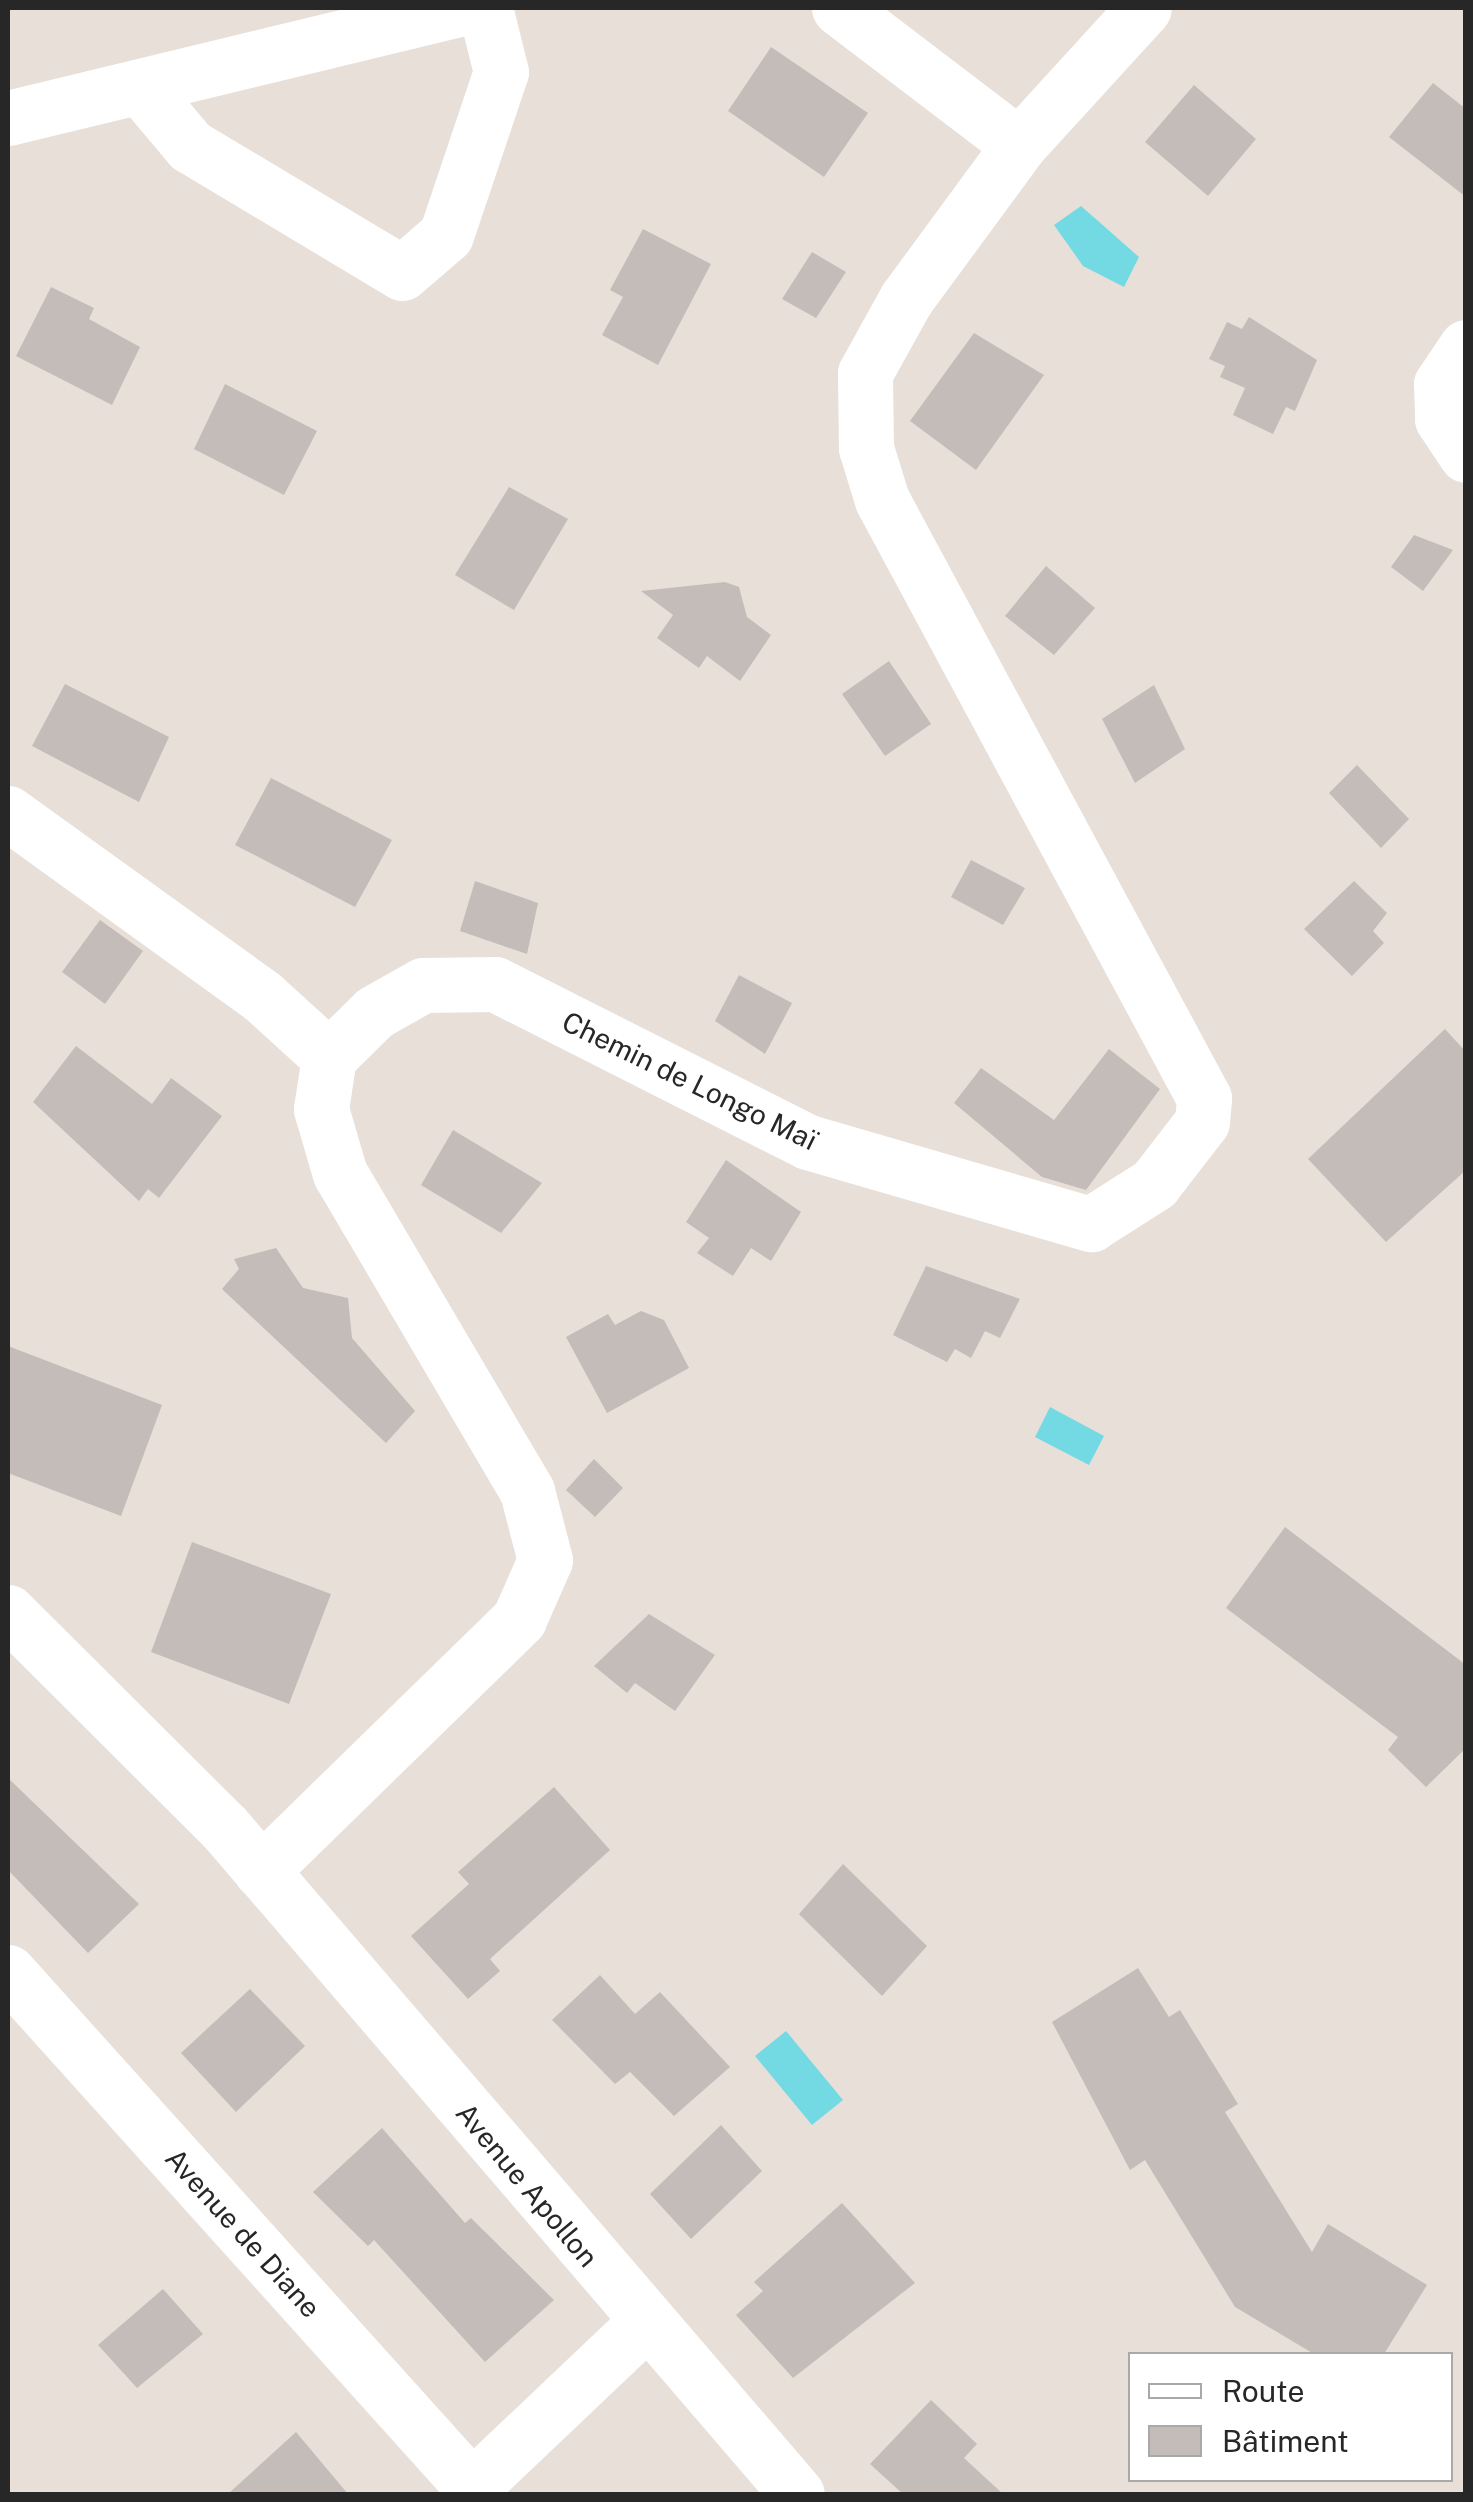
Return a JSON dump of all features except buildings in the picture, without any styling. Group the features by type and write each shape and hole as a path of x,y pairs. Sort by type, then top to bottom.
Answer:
{"street":[{"path":"8,118 142,89 464,8"},
{"path":"142,89 190,146 402,273 446,235 501,72 485,8"},
{"path":"839,8 1019,144"},
{"name":"Chemin de Longo Maï","path":"328,1056 423,985 495,984 808,1142 1091,1224 1154,1184 1202,1122 1204,1098 882,500 866,448 865,373 906,299 1019,144 1144,8"},
{"path":"1466,347 1441,384 1442,420 1466,455"},
{"path":"8,814 263,996 328,1056 321,1109 340,1174 527,1490 545,1560 519,1619 262,1870"},
{"name":"Avenue Apollon","path":"8,1612 262,1870 644,2324 797,2494"},
{"name":"Avenue de Diane","path":"8,1972 475,2491"},
{"path":"475,2491 644,2324"}],"water":[{"path":"1081,206 1139,257 1124,287 1083,266 1054,225"},
{"path":"1050,1407 1104,1436 1089,1465 1035,1437"},
{"path":"786,2031 843,2100 812,2125 755,2056"}]}
